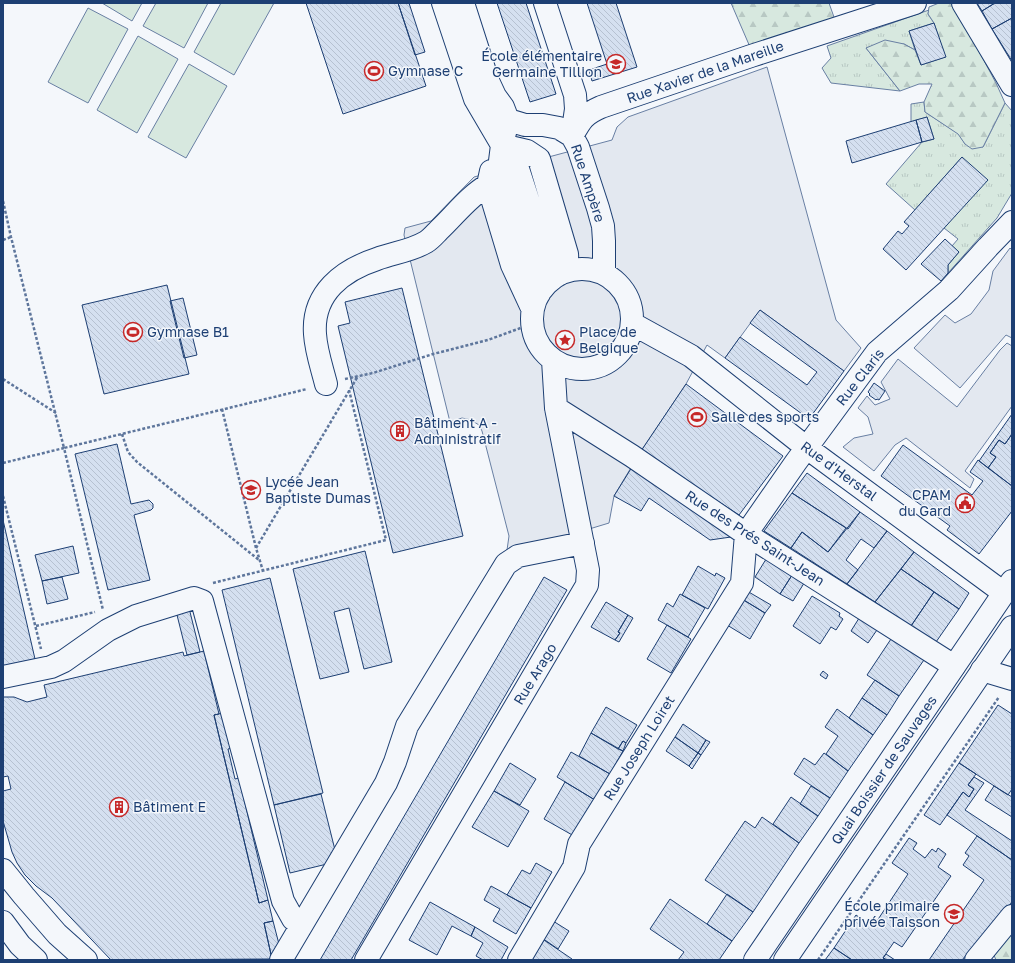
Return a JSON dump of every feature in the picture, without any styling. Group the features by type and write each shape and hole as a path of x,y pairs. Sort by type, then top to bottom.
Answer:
{"street":[{"path":"443,3 475,99 502,145 500,171 542,297"},
{"path":"462,3 488,81 495,96 503,107 508,120 502,145 490,174 488,185 512,265 542,297"},
{"name":"Rue Ampère","path":"545,3 576,95 576,109 572,136 580,155 603,226 604,273"},
{"name":"Rue Xavier de la Mareille","path":"572,136 580,121 588,113 601,107 751,56 915,3"},
{"path":"963,3 1012,85"},
{"path":"475,99 490,114 525,125 543,125 559,128 572,136"},
{"path":"502,145 528,151 539,159 568,259 565,266 542,297 534,333 538,343 544,352 563,366 586,370 606,364 614,358 627,343 633,324 632,310 629,299 621,286 614,279 604,273 590,269 576,269 542,297"},
{"path":"326,384 315,333 316,318 320,302 326,291 336,280 359,265 377,258 417,247 428,241 477,193 488,185"},
{"name":"Rue Claris","path":"746,534 877,352 949,290 1012,222"},
{"name":"Rue d'Herstal","path":"633,324 691,356 807,448 1009,591"},
{"name":"Rue Arago","path":"366,960 588,585 588,570 556,408 553,360"},
{"name":"Rue des Prés Saint-Jean","path":"556,408 632,456 746,534 954,666"},
{"name":"Rue Joseph Loiret","path":"519,960 574,867 579,844 742,583 746,534"},
{"path":"281,960 386,783 407,726 506,564 518,556 583,543"},
{"name":"Quai Boissier de Sauvages","path":"756,960 954,666 1009,591"},
{"path":"3,677 46,668 64,661 106,620 136,616 160,607 194,598 202,601 283,901 293,919 301,925"},
{"name":"Quai Boissier de Sauvages","path":"785,960 1012,627"},
{"path":"954,666 982,670 1008,685"},
{"path":"3,870 58,934 86,960"},
{"path":"976,960 1012,916"},
{"path":"3,922 20,945 36,960"}],"path":[{"path":"3,201 106,620 36,626"},
{"path":"3,240 11,238"},
{"path":"3,463 358,376 488,340 542,297"},
{"path":"256,548 358,376"},
{"path":"3,379 56,413"},
{"path":"210,584 386,540 350,390"},
{"path":"222,409 263,571"},
{"path":"122,434 128,452 137,462 259,560"},
{"path":"3,496 46,668"},
{"path":"818,960 1008,685"}],"green space":[{"path":"102,3 142,3 132,21"},
{"path":"156,3 208,3 184,48 143,26"},
{"path":"221,3 274,3 234,75 194,52"},
{"path":"731,3 829,3 835,20 750,47"},
{"path":"939,3 953,3 996,83 1005,103 983,147 972,149 965,144 958,134 925,112 924,102 932,84 919,84 900,91 866,48 885,40 904,44 915,50 921,65 945,57 934,23 928,14 929,7"},
{"path":"88,8 128,29 88,103 48,82"},
{"path":"929,10 928,14 934,23 909,31 915,50 904,44 866,48 900,91 831,83 822,68 831,58 827,46"},
{"path":"138,36 178,59 137,133 97,110"},
{"path":"189,64 227,86 186,158 148,137"},
{"path":"924,102 925,112 959,134 965,144 983,147 1005,103 1012,111 1012,193 997,218 948,273 948,265 959,252 952,246 958,239 944,228 962,157 915,210 886,184 922,142 934,139 927,117 911,122 911,104"},
{"path":"1012,932 1012,960 996,960 993,953"}],"shaded area":[{"name":"Place de Belgique","path":"767,67 836,320 861,348 844,371 760,310 725,358 707,345 686,384 641,451 614,496 609,523 553,540 507,550 509,536 482,431 479,425 471,420 462,418 450,422 404,235 405,228 431,221 474,177 612,140 617,127 628,117"},
{"path":"1010,248 1012,250 1012,338 1006,335 960,388 914,348 945,315 955,323 971,314 989,290 993,271"},
{"path":"1007,343 1012,346 1012,406 965,471 974,479 970,488 906,438 895,445 874,471 843,447 854,438 873,434 868,417 858,408 867,396 875,405 890,399 881,382 898,359 957,407 1000,350"}],"building":[{"name":"Gymnase C","path":"306,3 398,3 426,86 343,114"},
{"path":"398,3 409,3 425,52 415,55"},
{"path":"497,3 526,3 556,94 530,102"},
{"path":"587,3 616,3 637,67 592,81 589,70 607,64"},
{"path":"977,3 995,3 982,11"},
{"path":"995,3 1012,3 1012,18 992,29 982,11"},
{"path":"1012,18 1012,61 992,29"},
{"path":"934,23 946,57 921,65 909,31"},
{"path":"927,117 934,139 922,142 916,120"},
{"path":"916,120 922,142 852,163 846,141"},
{"path":"962,157 988,180 906,270 883,249 898,231 902,234 909,226 904,222"},
{"path":"945,239 959,252 948,265 948,273 941,281 921,264"},
{"name":"Gymnase B1","path":"167,285 189,374 104,394 82,305"},
{"name":"Bâtiment A - Administratif","path":"402,288 463,536 393,553 338,326 350,323 345,302"},
{"path":"183,298 197,355 184,358 170,301"},
{"path":"760,310 844,371 809,419 725,358 740,337 807,385 817,372 750,323"},
{"path":"874,383 885,391 879,400 876,400 869,395 870,394 868,392"},
{"name":"Salle des sports","path":"686,384 783,456 739,515 641,451"},
{"path":"1012,414 1012,434 1005,444 999,440 990,453 996,457 988,468 979,461"},
{"path":"1012,434 1012,486 988,468 996,457 990,453 999,440 1005,444"},
{"path":"117,444 131,504 149,500 153,504 153,508 151,510 134,515 150,580 108,590 75,454"},
{"name":"CPAM du Gard","path":"903,445 972,495 983,481 970,472 978,460 1012,486 1012,511 979,554 947,530 950,526 881,476"},
{"path":"632,467 731,537 710,540 649,498 641,511 614,496"},
{"path":"807,473 860,512 848,529 792,493"},
{"path":"792,493 846,528 828,552 802,532 791,548 764,531"},
{"path":"860,512 887,531 874,548 861,539 846,560 858,570 847,584 791,548 802,532 828,552"},
{"path":"3,520 35,659 3,667"},
{"path":"887,531 914,552 875,602 847,584"},
{"path":"73,546 79,573 42,581 35,555"},
{"path":"365,551 392,662 364,669 349,608 334,612 349,672 320,679 293,569"},
{"path":"914,552 969,593 959,609 901,569"},
{"path":"768,556 794,572 780,594 755,577"},
{"path":"698,566 715,576 716,573 725,578 708,609 682,595"},
{"path":"901,569 934,592 911,626 875,602"},
{"path":"794,572 806,580 793,601 780,594"},
{"path":"62,577 68,599 47,604 42,581"},
{"path":"544,577 567,590 351,960 320,960"},
{"path":"270,578 323,793 274,805 222,590"},
{"path":"747,591 771,605 765,613 742,599"},
{"path":"934,592 959,609 936,642 911,626"},
{"path":"680,594 705,608 688,637 658,620 667,603 673,607"},
{"path":"812,596 840,613 839,616 843,619 836,630 831,627 820,644 793,626"},
{"path":"742,599 765,613 750,639 727,625"},
{"path":"606,602 628,615 618,632 620,633 615,640 591,627"},
{"path":"188,604 200,652 187,655 175,607"},
{"path":"628,615 633,618 619,642 615,640 620,633 618,632"},
{"path":"861,615 879,627 868,643 851,631"},
{"path":"667,625 691,639 671,673 647,659"},
{"path":"893,636 926,657 899,696 867,675"},
{"name":"Bâtiment E","path":"204,651 219,714 214,715 259,903 268,900 273,921 264,923 272,959 111,960 52,898 36,886 25,875 12,852 3,821 3,791 11,789 8,776 3,777 3,697 14,697 27,702 47,697 44,685 183,652 184,656"},
{"path":"823,671 828,675 826,679 820,675"},
{"path":"875,680 899,696 887,715 862,698"},
{"path":"862,698 887,715 873,735 849,718"},
{"path":"998,705 1012,714 1012,789 1008,795 959,763"},
{"path":"606,707 637,725 626,743 623,741 618,749 591,733"},
{"path":"837,709 873,735 848,771 826,754 838,736 825,727"},
{"path":"223,713 232,748 228,749 235,779 239,778 268,900 259,903 214,715"},
{"path":"683,724 706,740 698,753 675,737"},
{"path":"591,733 623,751 610,774 579,756"},
{"path":"675,737 698,753 689,766 666,751"},
{"path":"706,740 710,742 701,755 698,753"},
{"path":"623,741 626,743 623,751 618,749"},
{"path":"571,752 610,774 595,800 557,777"},
{"path":"698,753 701,755 692,769 689,766"},
{"path":"824,753 848,771 830,798 794,774 804,758 815,765"},
{"path":"510,763 536,779 520,805 494,791"},
{"path":"959,763 976,774 968,785 974,789 969,797 963,792 940,825 924,815"},
{"path":"974,777 984,783 965,810 1012,841 1012,860 947,815 963,792 969,797 974,789 968,785"},
{"path":"565,782 595,800 574,836 544,819"},
{"path":"811,786 830,798 818,816 800,804"},
{"path":"994,786 1012,797 1012,817 985,800"},
{"path":"494,791 529,811 508,847 472,827"},
{"path":"321,794 335,850 327,864 290,873 274,805"},
{"path":"791,797 818,816 799,843 773,824"},
{"path":"762,817 799,843 753,912 705,880 745,821 755,828"},
{"path":"977,836 1012,860 1012,902 962,960 929,960 984,880 963,865 969,856 965,853"},
{"path":"909,838 917,843 913,849 925,858 932,849 936,852 938,848 946,854 938,867 951,876 902,947 894,942 883,958 887,960 852,960 834,948 856,915 873,927 908,874 892,863"},
{"path":"536,863 552,872 531,908 507,895 522,870 530,874"},
{"path":"491,886 531,908 516,934 493,921 500,909 484,900"},
{"path":"727,894 753,912 732,941 707,924"},
{"path":"670,899 732,941 719,960 678,960 684,952 650,929"},
{"path":"430,902 475,927 471,936 452,926 437,955 409,940"},
{"path":"273,921 280,948 272,959 264,923"},
{"path":"553,921 569,931 558,949 542,938"},
{"path":"475,927 508,947 501,960 483,960 476,956 483,943 471,936"},
{"path":"544,940 572,959 531,960"},
{"path":"834,948 852,960 825,960"},
{"path":"886,954 895,960 887,960 883,958"}],"place":[{"name":"École élémentaire Germaine Tillion","path":"616,64"},
{"name":"Gymnase C","path":"374,71"},
{"name":"Gymnase B1","path":"133,332"},
{"name":"Place de Belgique","path":"565,340"},
{"name":"Salle des sports","path":"697,417"},
{"name":"Bâtiment A - Administratif","path":"400,431"},
{"name":"Lycée Jean Baptiste Dumas","path":"251,490"},
{"name":"CPAM du Gard","path":"965,503"},
{"name":"Bâtiment E","path":"119,807"},
{"name":"École primaire privée Taisson","path":"954,914"}]}
